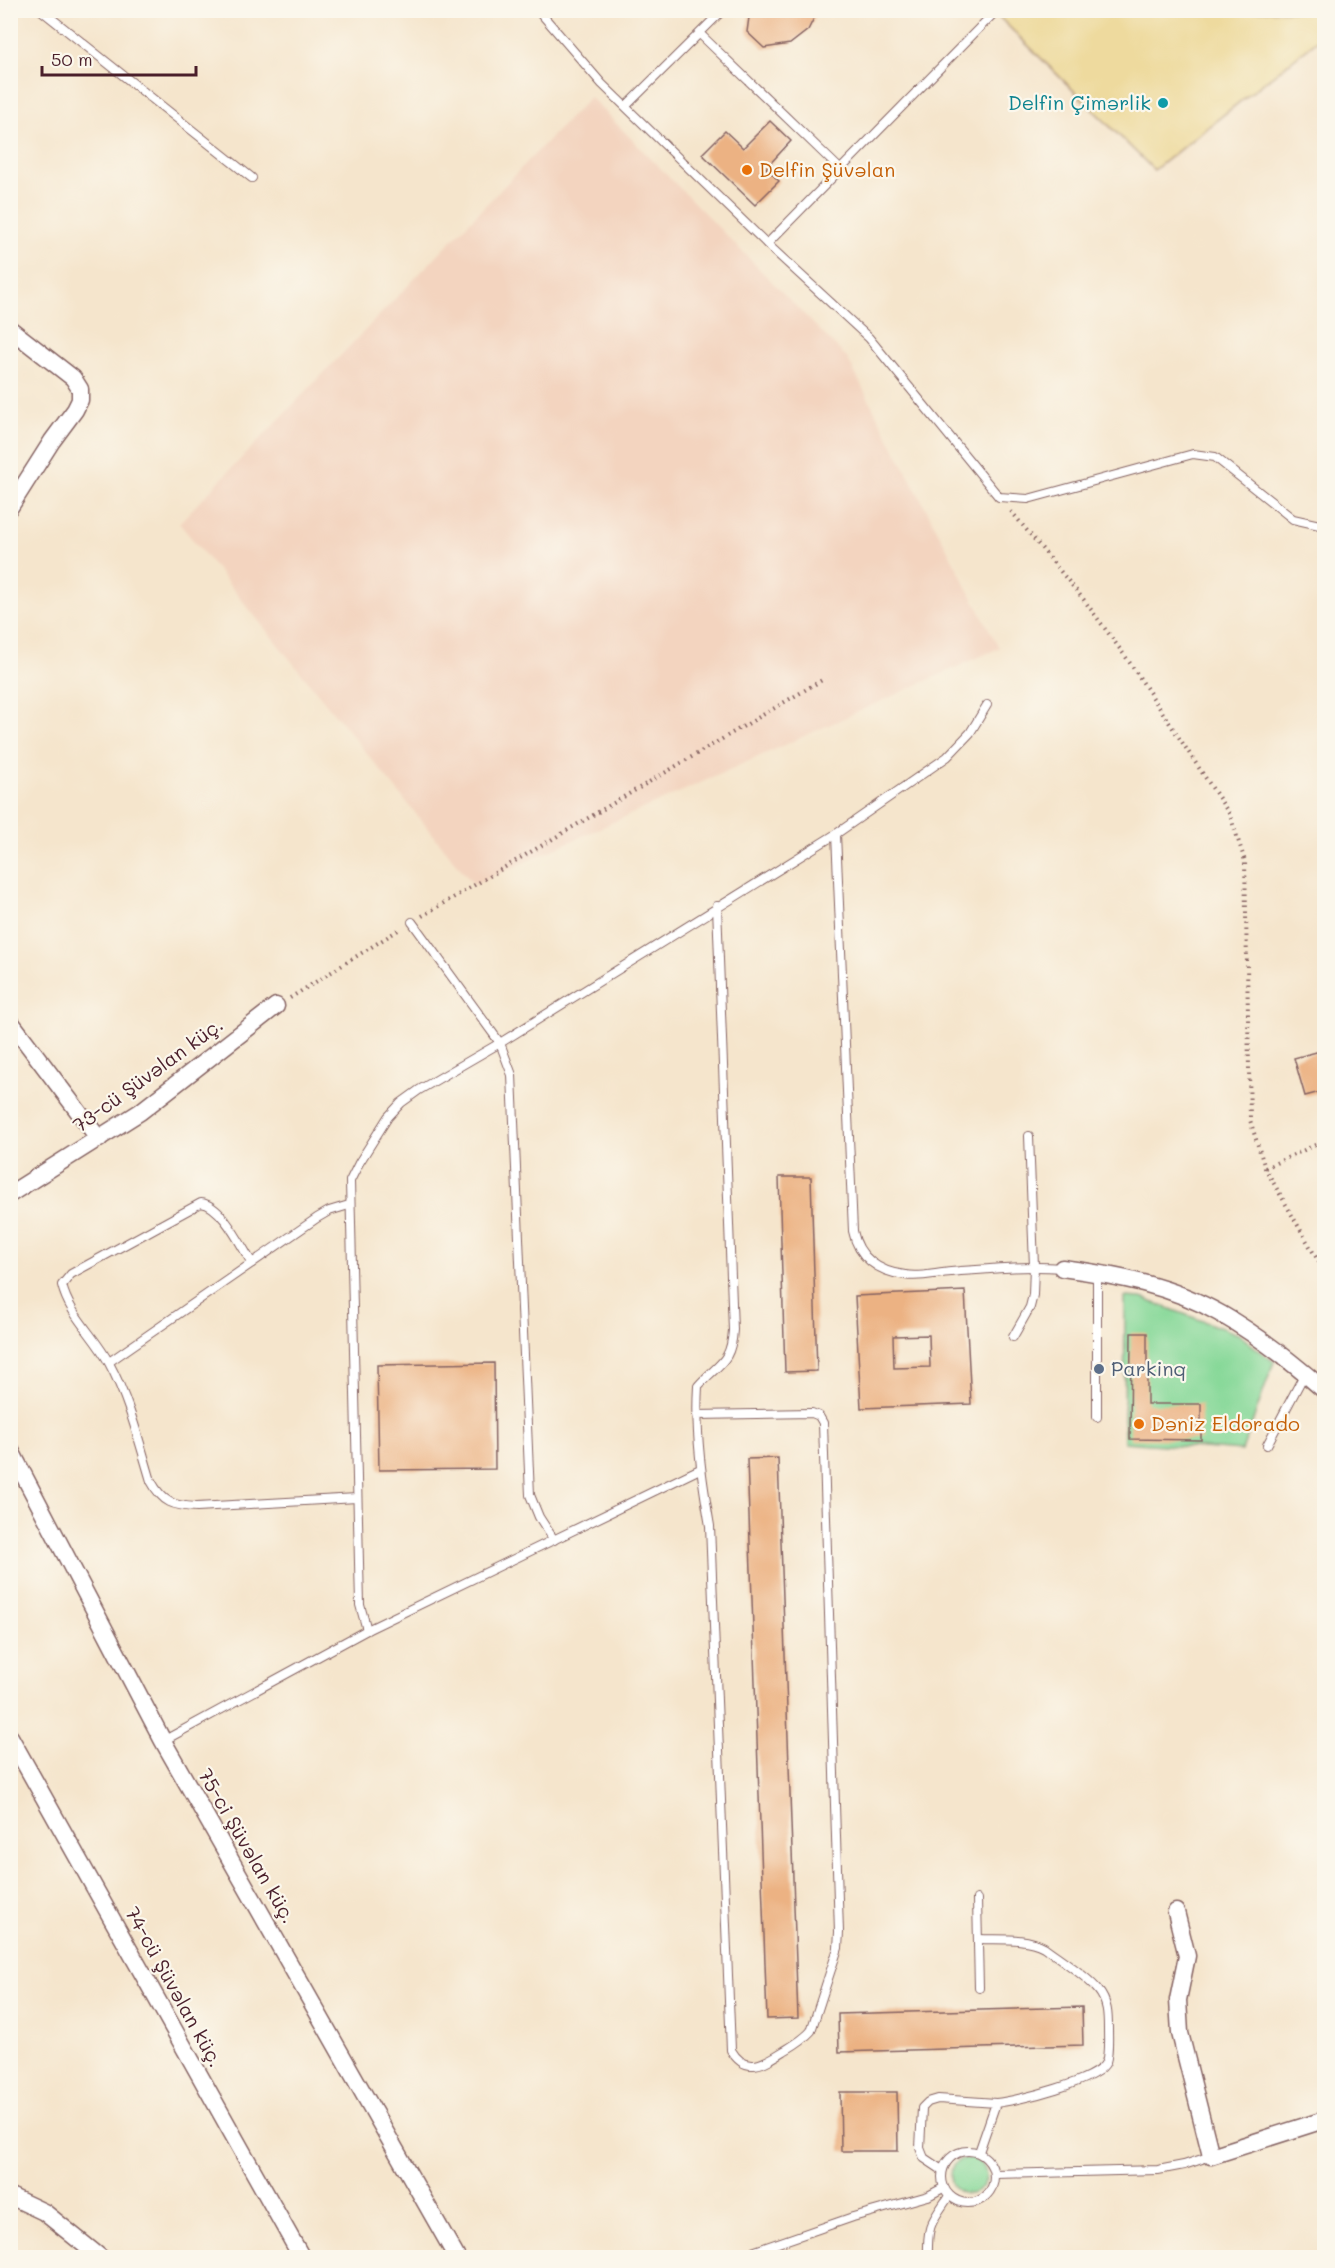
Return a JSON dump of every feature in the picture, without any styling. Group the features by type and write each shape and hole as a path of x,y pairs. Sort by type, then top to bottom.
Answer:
{"street":[{"path":"10,329 66,372 80,389 80,400 75,410 52,441 10,507"},
{"name":"73-cü Şüvəlan küç.","path":"10,1194 140,1112 276,1006"},
{"path":"10,1021 99,1139"},
{"path":"1062,1268 1097,1273 1155,1287 1190,1299 1219,1313 1291,1361 1324,1390"},
{"name":"75-ci Şüvəlan küç.","path":"10,1449 163,1741 457,2258"},
{"name":"74-cü Şüvəlan küç.","path":"13,1748 302,2258"},
{"path":"1176,1912 1186,1956 1178,2000 1180,2033 1211,2156 1324,2120"},
{"path":"11,2197 30,2203 44,2212 101,2258"}],"lane":[{"path":"41,10 252,178"},
{"path":"538,10 574,54 626,106 767,244 869,338 999,497 1028,499 1193,454 1215,457 1293,519 1324,526"},
{"path":"626,106 723,10"},
{"path":"767,244 995,12"},
{"path":"700,34 841,170"},
{"path":"367,1630 360,1605 349,1205 350,1181 388,1117 419,1090 500,1043 836,834 947,757 970,733 987,705"},
{"path":"836,834 852,1231 856,1245 866,1258 885,1270 906,1276 1034,1266 1062,1268"},
{"path":"698,1415 812,1413 819,1416 823,1424 838,1948 811,2031 804,2039 765,2063 754,2066 742,2063 731,2050 710,1526 700,1469 698,1415 698,1386 728,1356 732,1347 733,1330 717,906"},
{"path":"412,922 500,1043 512,1075 530,1495 538,1517 554,1540"},
{"path":"1013,1337 1030,1307 1034,1266 1029,1136"},
{"path":"252,1263 219,1211 209,1203 201,1203 71,1274 62,1285 66,1299 109,1362 123,1391 151,1481 158,1494 166,1500 178,1506 197,1507 357,1498"},
{"path":"109,1362 317,1218 329,1211 349,1205"},
{"path":"1096,1417 1097,1273"},
{"path":"1267,1445 1305,1373"},
{"path":"163,1741 367,1630 700,1469"},
{"path":"977,1899 979,1988"},
{"path":"942,2170 924,2158 920,2148 922,2108 928,2102 938,2099 1008,2102 1068,2085 1096,2074 1106,2062 1108,2010 1105,1999 1097,1988 1035,1942 979,1940"},
{"path":"979,2152 996,2103"},
{"path":"960,2151 979,2152 992,2165 994,2174 990,2192 975,2202 966,2203 946,2192 941,2179 942,2170 946,2161 960,2151"},
{"path":"994,2174 1158,2170 1184,2165 1211,2156"},
{"path":"735,2258 854,2217 946,2192"},
{"path":"928,2258 927,2237 930,2224 946,2192"}],"path":[{"path":"999,497 1084,600 1128,660 1230,815 1245,861 1250,1120 1265,1168 1324,1271"},
{"path":"276,1006 412,922 822,680"},
{"path":"1265,1168 1324,1141"}],"shaded area":[{"path":"590,97 847,358 999,648 474,885 179,523"}],"green space":[{"path":"1125,1297 1141,1298 1238,1334 1274,1362 1242,1451 1124,1442"},
{"path":"968,2158 981,2163 986,2176 981,2189 968,2194 955,2189 950,2176 955,2163"}],"sand":[{"name":"Delfin Çimərlik","path":"993,11 1324,11 1324,35 1154,170"}],"building":[{"path":"750,10 818,10 808,30 790,44 764,48 747,32"},
{"path":"770,121 791,141 766,168 779,181 755,205 702,154 725,131 743,148"},
{"path":"1324,1050 1324,1091 1305,1096 1294,1058"},
{"path":"779,1177 811,1177 817,1371 785,1372"},
{"path":"965,1291 971,1404 861,1408 855,1296","holes":["929,1335 930,1367 894,1368 893,1336"]},
{"path":"1131,1333 1147,1333 1147,1404 1201,1404 1201,1440 1130,1439"},
{"path":"494,1363 495,1469 379,1470 377,1365"},
{"path":"778,1458 798,2018 767,2019 747,1459"},
{"path":"1082,2007 1083,2045 839,2052 838,2014"},
{"path":"840,2092 897,2092 898,2151 841,2151"}],"place":[{"name":"Delfin Çimərlik","path":"1163,103"},
{"name":"Delfin Şüvəlan","path":"747,170"},
{"name":"Parkinq","path":"1099,1369"},
{"name":"Dəniz Eldorado","path":"1139,1424"}]}
